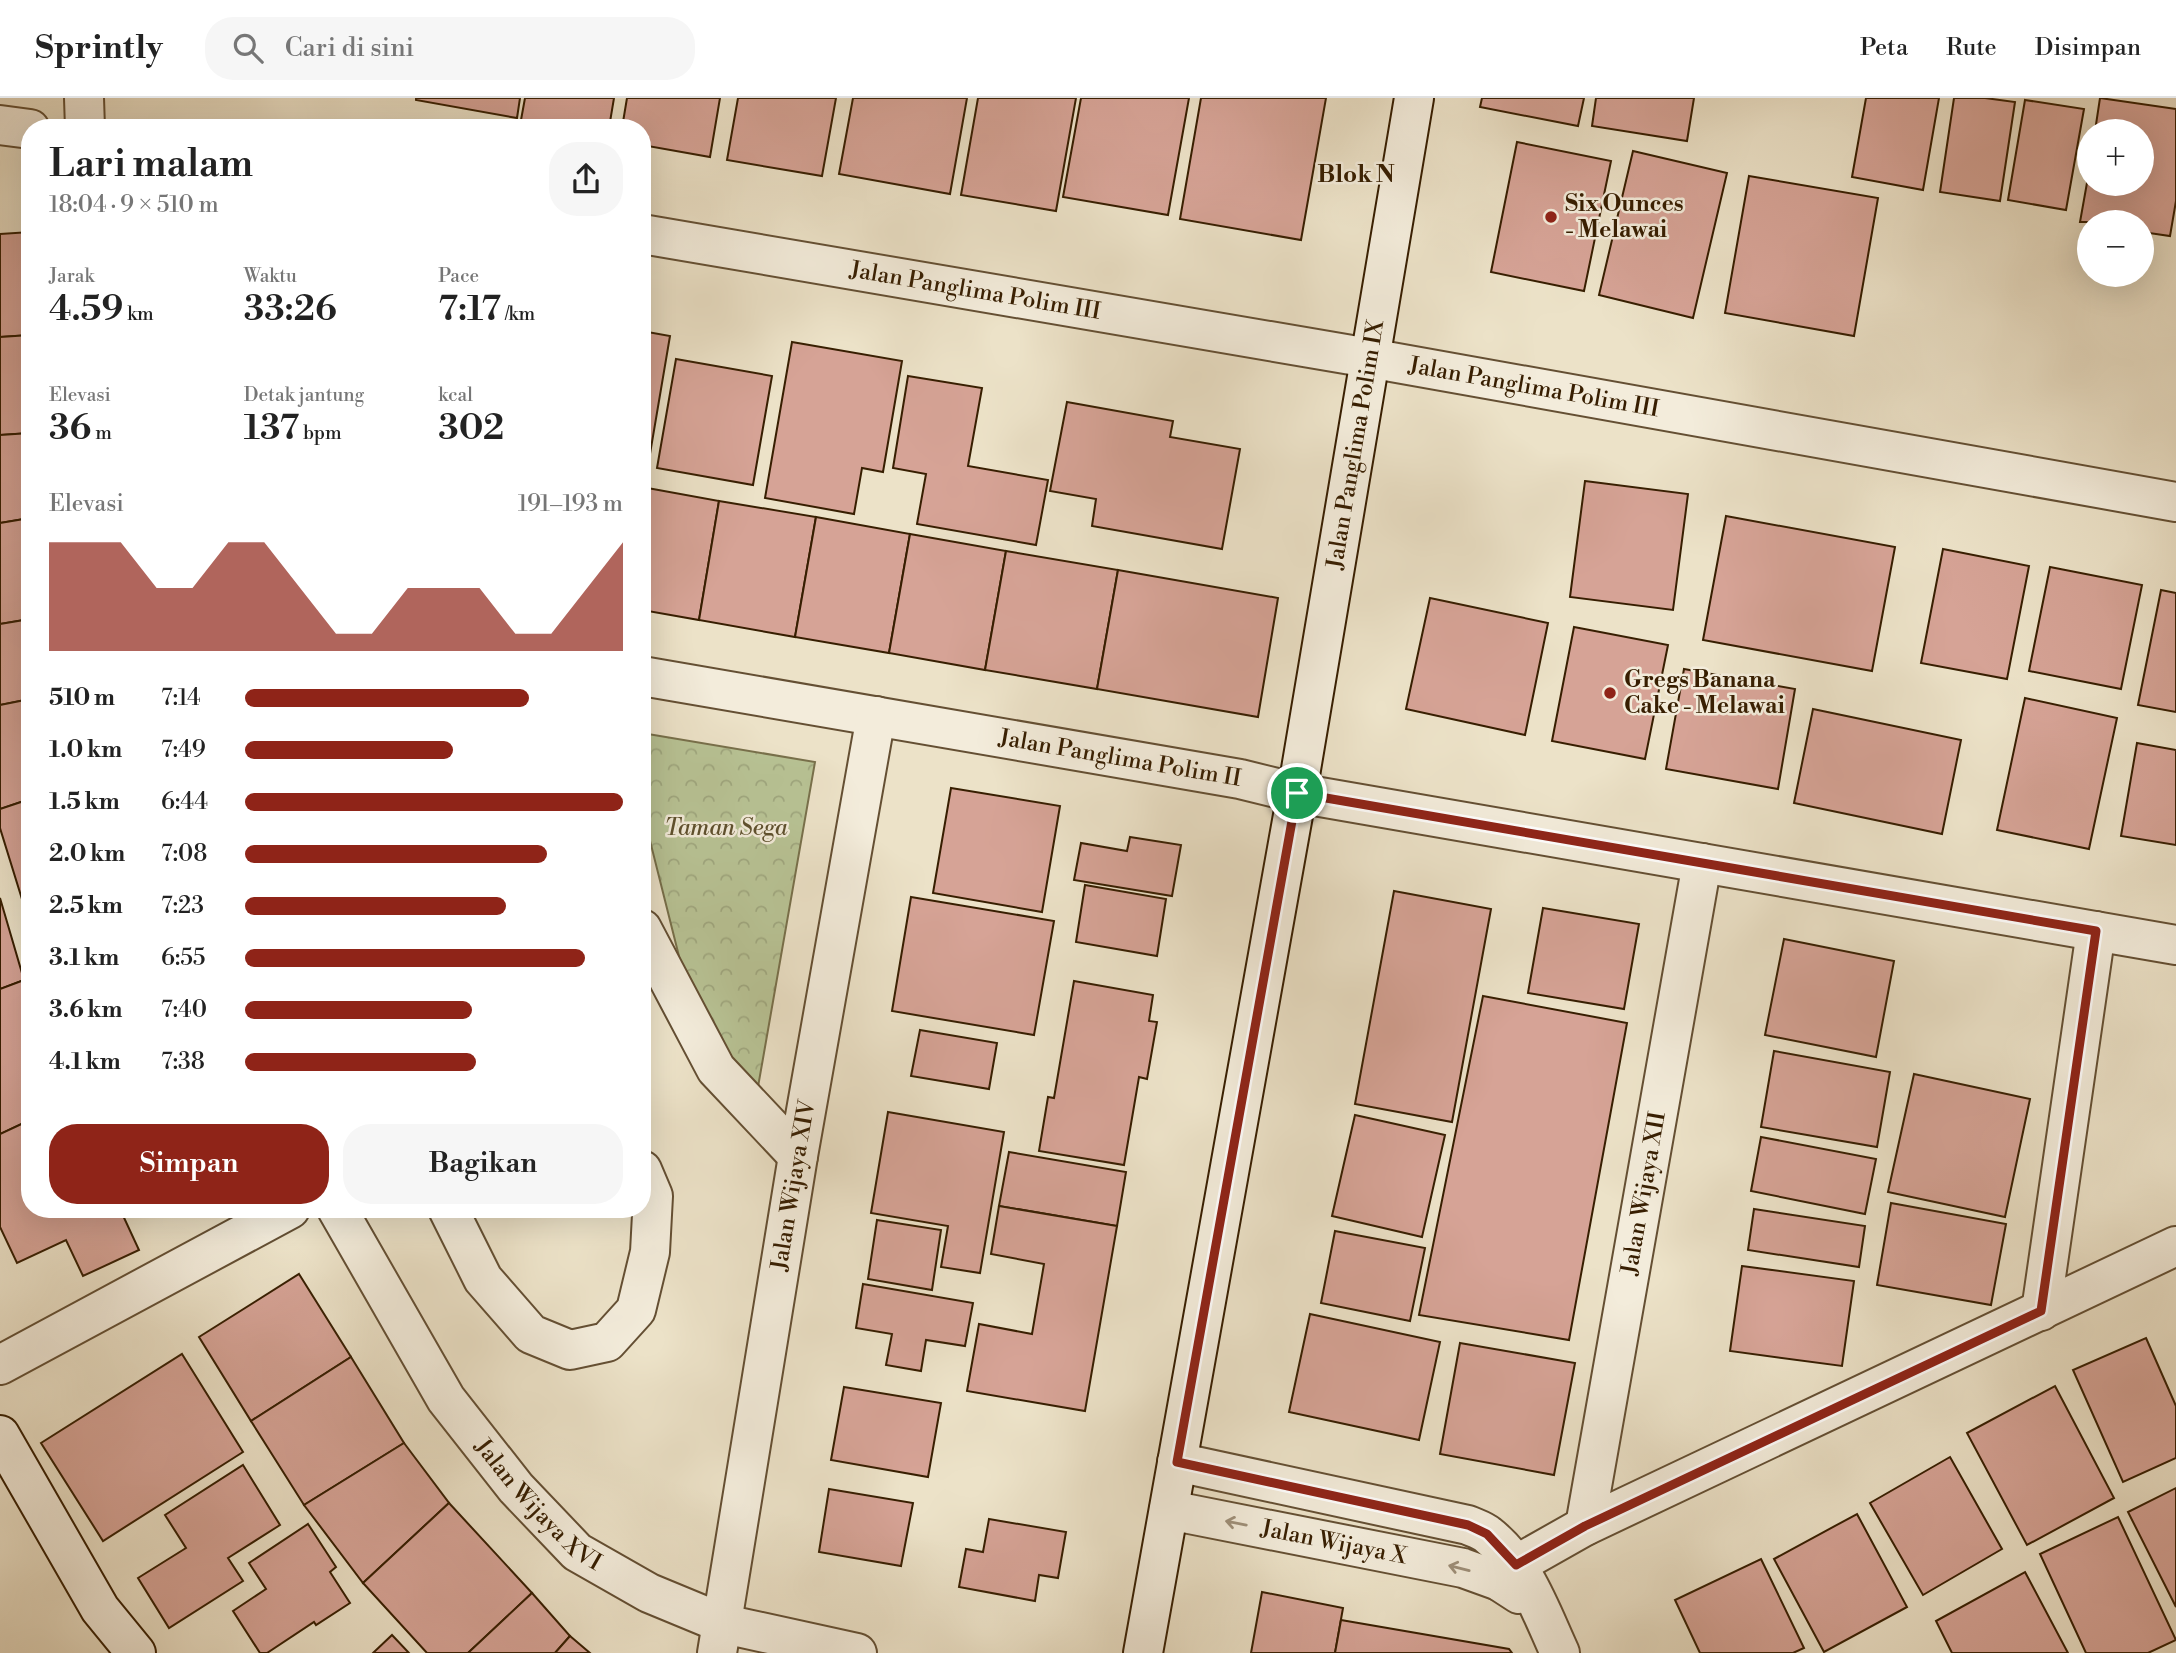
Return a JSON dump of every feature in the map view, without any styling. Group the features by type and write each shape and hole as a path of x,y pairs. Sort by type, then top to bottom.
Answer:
{"street":[{"path":"84,98 85,119"},
{"name":"Jalan Panglima Polim IX","path":"1143,1653 1297,793 1415,98"},
{"path":"0,125 21,128"},
{"name":"Jalan Panglima Polim III","path":"651,236 1369,358 2176,502"},
{"name":"Jalan Panglima Polim II","path":"651,678 1240,779 1297,793 2176,945"},
{"name":"Jalan Wijaya XIV","path":"720,1638 798,1156 876,716"},
{"name":"Jalan Wijaya XII","path":"1585,1526 1702,863"},
{"path":"2041,1311 2096,931"},
{"path":"651,956 716,1069 798,1156"},
{"path":"452,1218 483,1279 531,1334 570,1350 607,1342 636,1310 650,1252 651,1191"},
{"path":"0,1365 273,1218"},
{"name":"Jalan Wijaya XVI","path":"342,1218 446,1399 516,1488 577,1552 720,1638 857,1653"},
{"path":"1507,1573 1585,1526 2176,1246"},
{"path":"0,1435 100,1609 136,1653"},
{"name":"Jalan Wijaya X","path":"1177,1462 1468,1525 1487,1534 1507,1573 1541,1608 1560,1653"},
{"name":"Jalan Wijaya X","path":"1169,1510 1463,1568 1507,1573"}],"green space":[{"name":"Taman Sega","path":"651,735 815,762 755,1104 689,996 651,845"}],"building":[{"path":"416,98 520,98 517,118"},
{"path":"525,98 614,98 610,119 521,119"},
{"path":"627,98 720,98 710,157 651,147 651,119 624,119"},
{"path":"738,98 836,98 822,176 727,160"},
{"path":"853,98 967,98 950,194 839,174"},
{"path":"978,98 1076,98 1056,211 961,195"},
{"path":"1081,98 1189,98 1168,215 1063,197"},
{"path":"1201,98 1326,98 1301,240 1180,219"},
{"path":"1482,98 1584,98 1578,126 1480,107"},
{"path":"1596,98 1694,98 1687,141 1592,126"},
{"path":"1866,98 1939,98 1923,190 1852,177"},
{"path":"1954,98 2015,102 2000,201 1940,192"},
{"path":"2100,98 2176,109 2176,201 2170,236 2154,234 2154,210 2082,210 2085,196 2154,196 2154,119 2097,119"},
{"path":"2025,100 2084,109 2082,119 2077,119 2077,148 2066,210 2008,200"},
{"name":"Six Ounces - Melawai","path":"1517,142 1611,161 1584,291 1491,272"},
{"path":"1633,151 1727,173 1693,318 1599,295"},
{"path":"1749,176 1878,198 1854,336 1725,313"},
{"path":"21,233 21,336 0,337 0,234"},
{"path":"651,333 670,336 651,448"},
{"path":"21,336 21,434 0,435 0,337"},
{"path":"792,342 902,361 883,472 862,468 854,514 765,498"},
{"path":"676,359 772,376 753,485 657,468"},
{"path":"908,376 982,388 968,466 1048,480 1036,545 917,524 926,474 893,468"},
{"path":"1067,402 1173,421 1170,437 1240,449 1222,549 1092,526 1096,499 1050,491"},
{"path":"21,434 21,520 0,523 0,435"},
{"path":"1585,481 1688,494 1673,610 1570,597"},
{"path":"651,489 719,501 699,620 651,612"},
{"path":"719,501 816,517 795,637 699,620"},
{"path":"1726,516 1895,547 1872,671 1703,640"},
{"path":"816,517 910,534 889,653 795,637"},
{"path":"21,520 21,620 0,624 0,523"},
{"path":"910,534 1006,551 985,670 889,653"},
{"path":"1943,549 2029,566 2007,679 1921,663"},
{"path":"1006,551 1118,570 1097,689 985,670"},
{"path":"2050,567 2142,585 2121,689 2029,671"},
{"path":"1118,570 1278,598 1258,717 1097,689"},
{"path":"2161,590 2176,593 2176,712 2138,705"},
{"path":"1430,598 1548,623 1525,735 1406,709"},
{"path":"21,620 21,701 0,705 0,624"},
{"name":"Gregs Banana Cake - Melawai","path":"1574,627 1668,645 1645,759 1552,741"},
{"path":"1684,669 1795,689 1778,789 1666,769"},
{"path":"2025,698 2117,718 2089,849 1997,830"},
{"path":"21,701 21,802 0,809 0,705"},
{"path":"1813,709 1961,740 1942,834 1794,803"},
{"path":"2137,743 2176,750 2176,845 2121,836"},
{"path":"951,788 1060,806 1042,912 933,893"},
{"path":"21,802 21,896 0,828 0,809"},
{"path":"1130,837 1181,845 1172,896 1074,880 1081,843 1127,851"},
{"path":"1085,885 1166,899 1157,956 1076,942"},
{"path":"1394,891 1491,909 1452,1122 1355,1104"},
{"path":"911,897 1054,921 1034,1035 892,1011"},
{"path":"0,898 21,970 21,981 0,989"},
{"path":"1543,908 1639,924 1624,1009 1528,993"},
{"path":"1784,939 1894,961 1876,1057 1765,1035"},
{"path":"21,981 21,1124 0,1134 0,989"},
{"path":"1074,981 1153,995 1149,1021 1157,1022 1147,1079 1139,1077 1124,1165 1039,1151 1048,1097 1054,1098"},
{"path":"1483,996 1627,1023 1569,1340 1419,1315"},
{"path":"920,1030 997,1043 989,1089 911,1076"},
{"path":"1774,1051 1890,1072 1877,1147 1761,1127"},
{"path":"1914,1074 2030,1099 2005,1217 1888,1192"},
{"path":"888,1112 1004,1132 980,1273 941,1267 948,1226 871,1213"},
{"path":"1355,1115 1445,1135 1422,1237 1332,1216"},
{"path":"21,1124 21,1218 124,1218 139,1250 83,1276 66,1240 17,1263 0,1227 0,1134"},
{"path":"1761,1137 1876,1159 1865,1214 1751,1191"},
{"path":"1009,1152 1126,1172 1117,1226 999,1206"},
{"path":"1891,1203 2006,1224 1991,1305 1877,1285"},
{"path":"999,1206 1117,1226 1085,1411 967,1391 979,1324 1032,1334 1044,1264 991,1254"},
{"path":"1754,1209 1865,1226 1859,1267 1748,1250"},
{"path":"877,1220 941,1230 932,1290 868,1279"},
{"path":"1335,1231 1425,1248 1410,1321 1321,1303"},
{"path":"1742,1266 1854,1281 1842,1366 1730,1351"},
{"path":"299,1274 351,1357 251,1421 199,1337"},
{"path":"863,1284 973,1303 965,1346 926,1340 921,1371 886,1365 892,1334 856,1328"},
{"path":"1310,1314 1440,1342 1419,1440 1289,1412"},
{"path":"2146,1338 2176,1406 2176,1458 2123,1482 2073,1370"},
{"path":"1460,1343 1575,1363 1554,1475 1440,1454"},
{"path":"182,1354 243,1452 103,1541 41,1443"},
{"path":"351,1357 404,1443 304,1505 251,1421"},
{"path":"2055,1386 2114,1498 2027,1545 1967,1433"},
{"path":"844,1387 941,1403 928,1477 831,1460"},
{"path":"404,1443 449,1503 363,1583 304,1505"},
{"path":"1950,1457 2002,1549 1923,1595 1870,1503"},
{"path":"243,1465 280,1525 228,1558 243,1581 169,1628 138,1578 186,1548 165,1515"},
{"path":"2176,1488 2176,1607 2128,1512"},
{"path":"829,1489 913,1503 901,1566 819,1552"},
{"path":"449,1503 532,1593 468,1653 427,1653 363,1583"},
{"path":"1857,1514 1907,1607 1824,1652 1774,1559"},
{"path":"2118,1517 2176,1640 2148,1653 2086,1653 2040,1554"},
{"path":"989,1519 1066,1532 1058,1578 1039,1575 1035,1601 959,1587 966,1549 983,1552"},
{"path":"308,1524 336,1567 330,1572 350,1603 316,1625 314,1622 267,1653 260,1653 233,1611 266,1589 249,1563"},
{"path":"1761,1559 1804,1648 1793,1653 1700,1653 1675,1600"},
{"path":"2025,1572 2068,1653 1952,1653 1936,1621"},
{"path":"1262,1592 1343,1608 1335,1653 1251,1653"},
{"path":"532,1593 570,1636 555,1653 468,1653"},
{"path":"1341,1620 1509,1649 1512,1653 1335,1653"},
{"path":"392,1635 409,1653 373,1653"},
{"path":"570,1636 590,1653 555,1653"}],"place":[{"name":"Six Ounces - Melawai","path":"1551,217"},
{"name":"Gregs Banana Cake - Melawai","path":"1610,693"}],"district":[{"name":"Blok N","path":"1356,175"}],"route":[{"path":"1297,793 2096,931 2041,1311 1585,1526 1516,1565 1487,1534 1468,1525 1177,1462 1297,793"}]}
